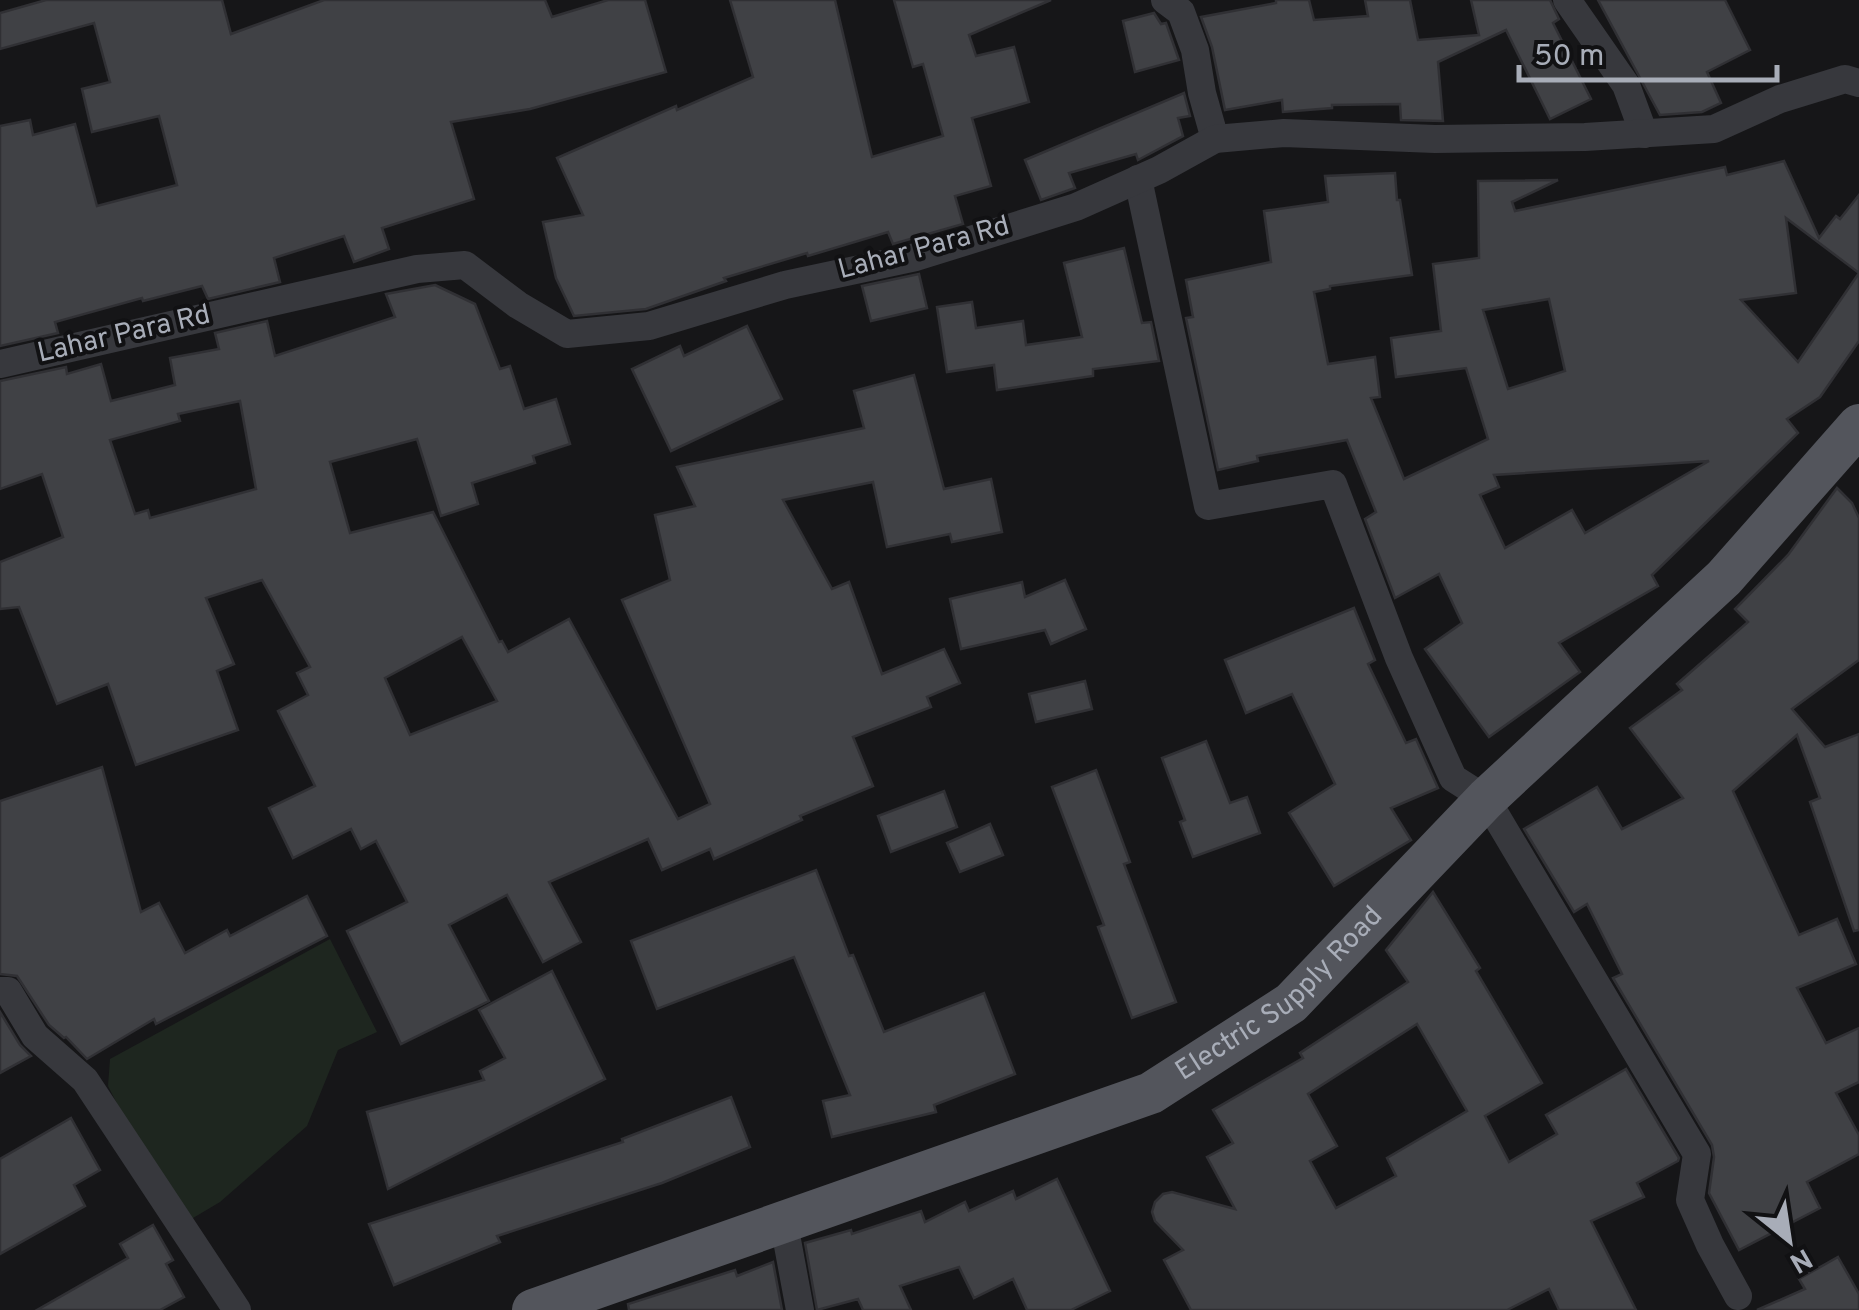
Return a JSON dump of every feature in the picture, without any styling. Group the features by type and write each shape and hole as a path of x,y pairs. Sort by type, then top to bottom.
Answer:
{"main road":[{"name":"Electric Supply Road","path":"534,1310 1151,1092 1292,1003 1486,799 1724,578 1856,440"}],"street":[{"path":"1165,0 1182,12 1215,139"},
{"path":"1567,0 1626,85 1644,134"},
{"name":"Lahar Para Rd","path":"0,364 417,269 465,266 518,305 567,334 649,326 785,285 916,257 1076,206 1215,139 1284,133 1436,139 1714,129 1780,99 1845,80 1859,84"},
{"path":"1138,179 1208,506 1333,484 1399,658 1452,778 1486,799 1697,1154 1690,1200 1738,1296"},
{"path":"0,990 8,991 35,1036 85,1080 237,1310"},
{"path":"784,1224 800,1310"}],"shaded area":[{"path":"330,939 377,1032 338,1050 307,1126 220,1202 188,1221 165,1197 108,1086 110,1059"}],"building":[{"path":"46,0 222,0 231,34 324,0 545,0 552,17 608,0 645,0 666,72 530,109 451,122 474,199 382,228 389,249 354,262 344,236 274,258 280,282 208,299 202,286 143,301 142,298 55,322 58,333 0,346 0,126 30,120 33,135 75,124 97,206 177,185 159,116 92,132 82,89 110,82 94,23 0,49 0,13"},
{"path":"730,0 835,0 872,157 943,136 923,64 913,67 894,0 1051,0 969,35 976,56 1014,47 1029,102 972,118 991,186 955,196 963,224 893,244 888,232 808,256 807,253 724,278 726,281 646,309 574,316 556,278 543,222 583,215 557,158 753,77"},
{"path":"1276,0 1309,0 1314,20 1368,16 1365,0 1410,0 1418,40 1479,35 1471,0 1550,0 1559,19 1553,23 1591,99 1550,119 1506,30 1438,62 1443,121 1401,120 1400,104 1332,105 1283,112 1282,100 1225,110 1212,47 1201,17"},
{"path":"1598,0 1725,0 1750,50 1707,72 1721,103 1702,112 1660,115"},
{"path":"1154,13 1161,24 1166,23 1179,60 1135,72 1123,21"},
{"path":"1184,93 1190,116 1178,118 1183,136 1138,160 1136,154 1069,173 1075,188 1041,200 1025,160"},
{"path":"1784,161 1819,238 1859,195 1859,273 1859,341 1820,397 1787,419 1798,433 1652,575 1658,586 1559,643 1580,672 1489,737 1425,649 1462,623 1439,574 1395,598 1365,519 1376,512 1347,440 1257,456 1258,461 1218,470 1186,318 1193,317 1186,280 1271,262 1264,211 1328,202 1325,176 1395,173 1412,275 1330,286 1314,292 1328,364 1375,357 1380,397 1371,398 1404,479 1488,439 1466,368 1396,377 1391,338 1441,331 1433,264 1479,258 1478,181 1558,180 1512,202 1515,211 1725,167 1727,175","holes":["1786,218 1859,273 1798,362 1741,300 1796,293","1549,299 1565,371 1508,389 1483,310","1709,461 1585,533 1572,510 1505,548 1480,495 1499,487 1494,475"]},
{"path":"1124,248 1142,323 1151,322 1159,361 1093,369 1093,376 997,390 994,365 947,372 937,307 972,302 976,328 1023,321 1026,345 1082,337 1064,263"},
{"path":"919,274 927,308 871,321 862,286"},
{"path":"435,285 475,304 500,369 510,366 524,409 556,399 570,444 533,456 535,463 472,483 478,504 441,516 417,439 330,462 350,533 433,512 499,642 508,652 569,619 678,819 710,804 622,600 670,580 655,515 695,506 677,467 864,428 854,391 914,375 944,489 991,479 1002,532 952,542 950,534 887,547 873,482 783,500 832,589 849,582 882,674 944,649 960,683 927,697 931,707 853,737 873,786 800,816 802,820 714,859 710,849 662,870 648,839 549,882 581,942 543,962 507,895 449,925 489,1001 401,1044 347,931 407,902 376,841 361,849 351,829 293,858 269,808 315,786 278,711 308,695 297,673 310,667 262,580 206,598 234,664 217,671 238,730 136,765 108,684 57,704 19,607 0,609 0,562 63,537 42,474 0,489 0,381 66,367 67,374 101,364 111,401 175,385 170,358 219,349 215,333 267,321 275,356 395,317 386,294","holes":["240,401 256,489 150,518 148,510 135,514 110,440 180,421 178,414","462,637 497,701 410,735 385,678"]},
{"path":"747,326 782,399 671,451 632,369 680,346 684,356"},
{"path":"1837,488 1852,503 1859,518 1859,660 1792,709 1825,747 1859,734 1859,930 1854,931 1810,802 1820,798 1797,735 1733,791 1799,935 1837,919 1856,964 1797,988 1826,1043 1859,1028 1859,1082 1836,1093 1859,1135 1859,1154 1807,1182 1820,1208 1739,1250 1709,1193 1712,1145 1613,978 1622,974 1587,904 1574,912 1524,829 1597,787 1622,829 1683,798 1630,728 1682,690 1677,684 1748,622 1735,609 1788,555"},
{"path":"1065,580 1086,629 1051,644 1045,630 961,649 950,599 1022,582 1025,597"},
{"path":"1354,608 1375,660 1368,664 1406,743 1416,739 1438,788 1391,808 1411,840 1334,886 1289,813 1335,784 1292,694 1246,713 1225,660"},
{"path":"1085,681 1092,709 1036,722 1029,694"},
{"path":"1206,741 1230,803 1247,797 1260,833 1193,857 1180,822 1185,820 1162,758"},
{"path":"102,767 141,912 159,903 185,953 227,930 230,936 307,896 327,936 156,1024 154,1019 87,1059 49,1025 17,976 0,974 0,801"},
{"path":"1096,770 1130,862 1124,864 1176,1002 1132,1018 1098,927 1104,925 1052,787"},
{"path":"944,791 957,827 891,852 878,816"},
{"path":"990,824 1003,855 960,872 947,843"},
{"path":"816,870 884,1032 984,993 1015,1074 934,1105 936,1112 832,1137 823,1101 850,1095 794,957 657,1009 631,941"},
{"path":"1433,892 1480,968 1476,971 1542,1083 1485,1116 1509,1162 1557,1134 1546,1115 1626,1069 1679,1158 1637,1183 1644,1197 1591,1221 1636,1310 1559,1310 1549,1289 1507,1310 1191,1310 1164,1260 1183,1250 1155,1221 1155,1202 1172,1192 1235,1209 1207,1157 1233,1143 1213,1110 1303,1058 1300,1053 1408,982 1386,950","holes":["1417,1024 1467,1111 1387,1158 1396,1176 1336,1208 1310,1161 1337,1146 1308,1094"]},
{"path":"552,971 605,1079 388,1189 367,1112 484,1080 480,1071 505,1058 479,1010"},
{"path":"0,1012 31,1056 0,1073"},
{"path":"731,1097 750,1147 662,1183 497,1236 500,1242 394,1285 369,1224 623,1142 622,1139"},
{"path":"71,1118 100,1170 74,1185 85,1206 0,1254 0,1159"},
{"path":"1057,1179 1110,1291 1071,1310 1027,1310 1013,1279 974,1298 959,1267 900,1286 911,1310 863,1310 858,1299 817,1310 805,1243 851,1230 852,1234 921,1211 925,1222 965,1202 969,1211 1013,1191 1016,1199"},
{"path":"153,1225 173,1260 166,1264 184,1297 160,1310 37,1310 128,1258 120,1244"},
{"path":"1838,1257 1859,1294 1859,1310 1757,1310 1805,1289 1799,1279"},
{"path":"773,1262 782,1310 629,1310 628,1304 735,1270 737,1276"}]}
